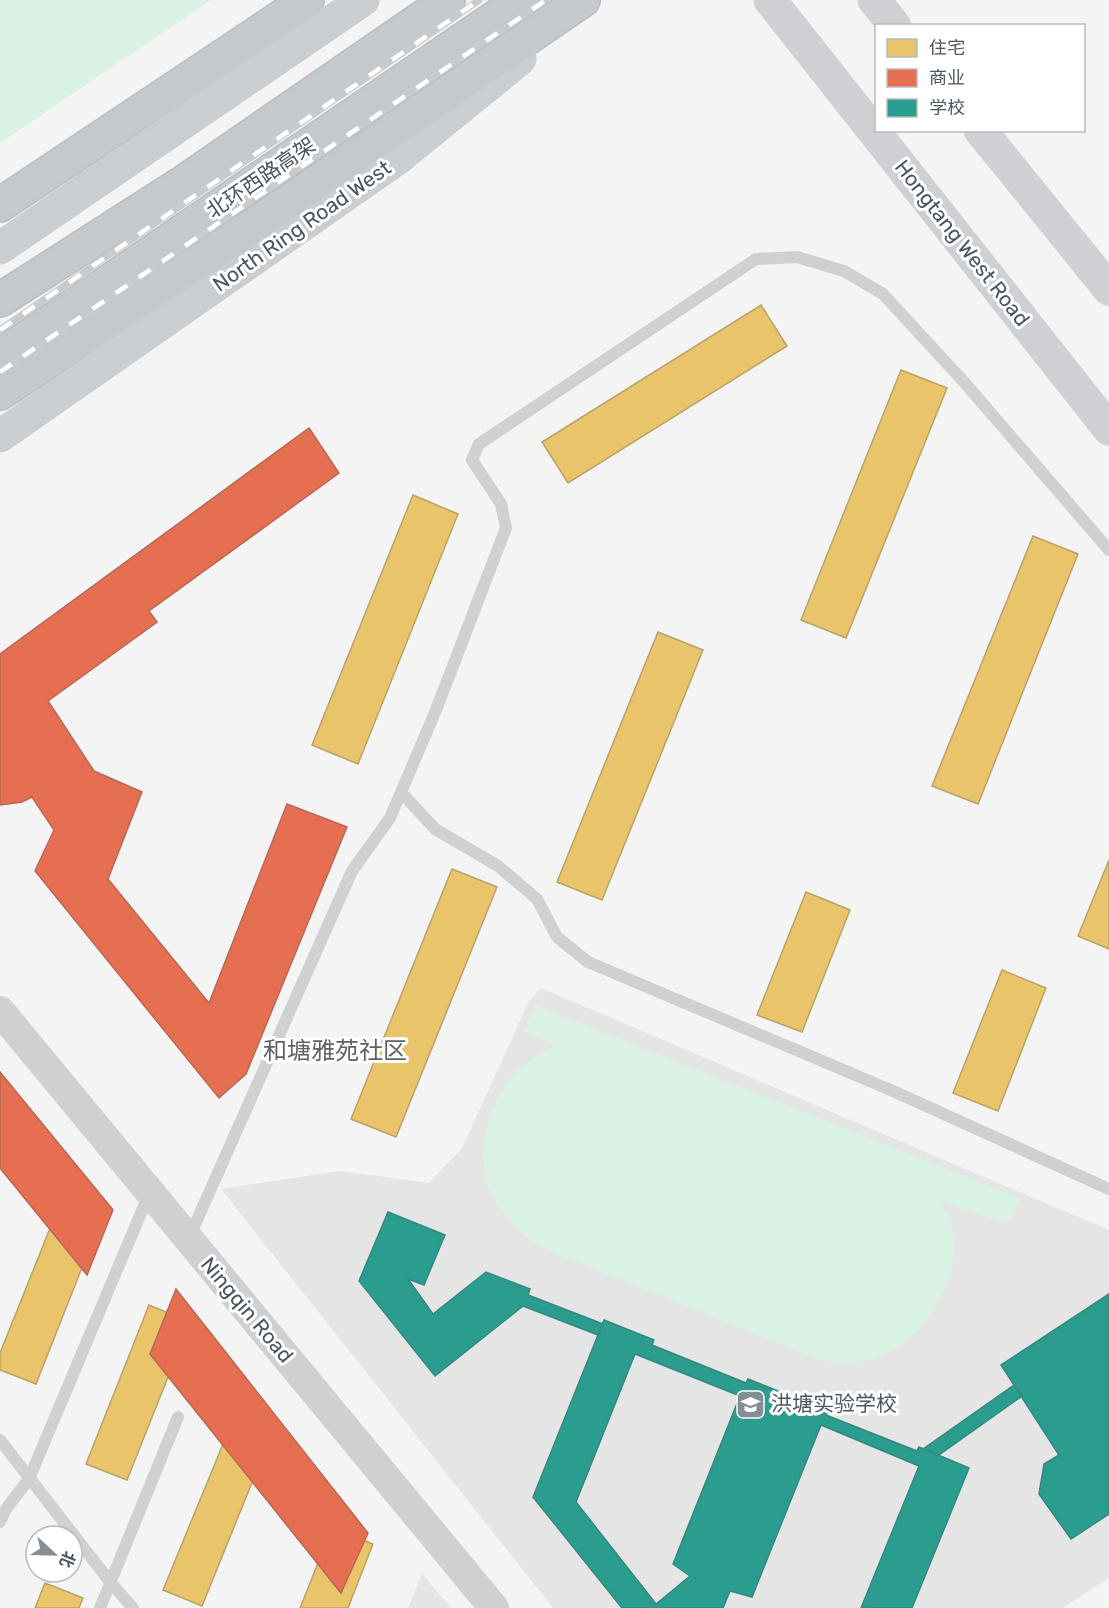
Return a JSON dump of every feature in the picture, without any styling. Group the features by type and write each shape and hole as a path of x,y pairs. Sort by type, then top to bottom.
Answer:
{"highway":[{"path":"0,205 307,0"},
{"name":"北环西路高架","path":"0,300 181,184 448,0"},
{"name":"北环西路高架","path":"0,356 521,0"},
{"path":"0,393 263,219 583,0"}],"main road":[{"path":"0,248 363,0"},
{"name":"North Ring Road West","path":"0,436 398,159 592,0"},
{"name":"Hongtang West Road","path":"770,0 1109,429"},
{"path":"874,0 893,24"},
{"path":"982,132 1109,289"}],"street":[{"name":"Ningqin Road","path":"0,1011 494,1608"}],"lane":[{"path":"189,1239 352,871 390,818 436,710 506,528 501,504 472,460 479,444 756,259 797,257 844,272 883,294 964,382 1109,550"},
{"path":"401,792 435,829 498,866 537,899 557,937 588,962 893,1091 1109,1189"},
{"path":"0,1522 6,1509 29,1479 150,1193"},
{"path":"100,1608 178,1417"},
{"path":"0,1440 111,1583 134,1608"}],"shaded area":[{"name":"洪塘实验学校","path":"541,988 1109,1230 1109,1578 1063,1608 553,1608 221,1189 340,1171 429,1183 462,1148 529,1001"},
{"path":"422,1574 451,1608 408,1608"}],"green space":[{"path":"0,0 211,0 0,143"},
{"path":"535,1005 1019,1198 1008,1225 941,1200 952,1228 954,1253 952,1269 940,1300 921,1328 897,1348 874,1358 849,1363 822,1361 552,1252 532,1241 506,1217 489,1188 483,1156 489,1121 499,1095 522,1067 556,1045 524,1032"}],"building: 住宅":[{"path":"761,305 787,346 568,483 542,442"},
{"path":"901,370 947,388 846,638 801,620"},
{"path":"258,470 285,509 188,579 161,540"},
{"path":"413,495 458,514 358,764 312,745"},
{"path":"1033,536 1078,554 978,804 932,786"},
{"path":"124,585 150,622 53,693 27,656"},
{"path":"658,632 703,650 602,900 557,882"},
{"path":"95,775 136,791 93,902 52,885"},
{"path":"289,808 335,826 234,1076 189,1058"},
{"path":"1109,860 1109,949 1078,936"},
{"path":"452,869 497,887 396,1137 351,1119"},
{"path":"806,892 850,910 802,1032 757,1015"},
{"path":"1002,970 1046,988 998,1111 953,1093"},
{"path":"0,1081 25,1112 0,1132"},
{"path":"61,1201 102,1217 36,1384 0,1370 0,1353"},
{"path":"149,1305 190,1322 127,1480 86,1464"},
{"path":"237,1410 275,1426 202,1606 163,1590"},
{"path":"332,1528 373,1544 348,1608 300,1608"},
{"path":"45,1584 83,1598 79,1608 35,1608"}],"building: 商业":[{"path":"309,428 339,473 149,611 157,622 48,701 94,771 142,792 108,879 209,1003 287,804 347,827 246,1074 219,1098 35,871 54,830 32,797 22,802 0,805 0,654"},
{"path":"0,1072 113,1210 87,1275 0,1168"},
{"path":"176,1289 368,1533 341,1593 150,1354"}],"building: 学校":[{"path":"388,1212 445,1235 424,1285 408,1279 433,1314 486,1272 530,1289 528,1295 603,1324 598,1335 523,1306 435,1376 359,1281"},
{"path":"1109,1294 1109,1514 1071,1539 1039,1494 1044,1464 1059,1455 1001,1365"},
{"path":"604,1320 654,1340 652,1345 746,1383 748,1379 828,1411 826,1415 917,1451 919,1447 969,1468 912,1608 861,1608 919,1466 821,1425 752,1597 730,1591 723,1608 622,1608 533,1497","holes":["635,1354 740,1396 673,1564 690,1576 656,1604 576,1502"]},
{"path":"1014,1385 1022,1396 939,1455 923,1449"}],"railway":[{"path":"0,330 479,0"},
{"path":"0,372 546,0"}],"place":[{"name":"洪塘实验学校","path":"750,1404"}],"district":[{"name":"和塘雅苑社区","path":"335,1051"}]}
